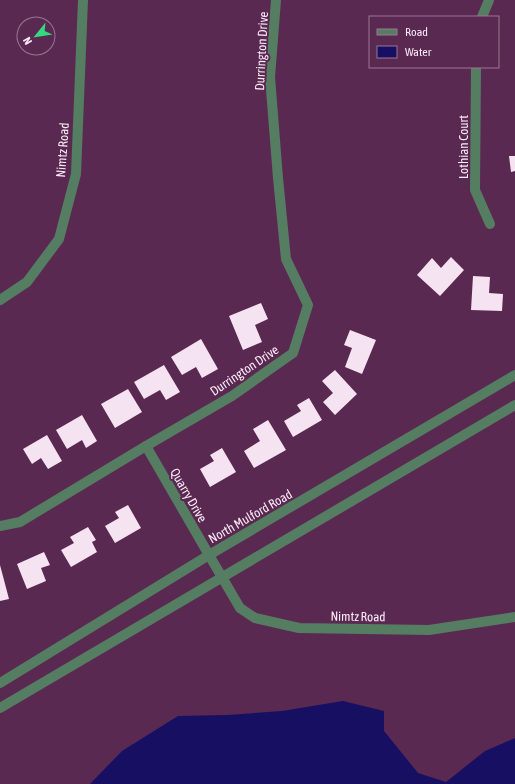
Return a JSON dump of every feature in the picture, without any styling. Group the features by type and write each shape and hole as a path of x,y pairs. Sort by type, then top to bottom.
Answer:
{"street":[{"name":"Nimtz Road","path":"0,300 27,282 59,239 76,174 83,0"},
{"name":"Durrington Drive","path":"0,526 20,522 232,396 293,353 308,305 286,259 270,77 276,0"},
{"path":"482,16 489,0"},
{"name":"Lothian Court","path":"476,68 476,190 490,224"},
{"name":"North Mulford Road","path":"0,682 209,555 515,375"},
{"path":"0,708 515,404"},
{"name":"Quarry Drive","path":"146,446 222,577"},
{"name":"Nimtz Road","path":"222,577 240,608 255,618 299,628 429,630 515,617"}],"water":[{"path":"343,701 384,711 384,731 418,773 446,782 485,751 515,738 515,784 90,784 122,751 178,716 228,715 282,711"}],"building":[{"path":"509,156 515,156 515,171 511,172"},
{"path":"451,257 464,270 440,296 417,275 432,258 441,268"},
{"path":"473,276 490,277 489,293 503,294 502,311 471,310"},
{"path":"261,303 268,319 255,325 262,342 243,350 229,316"},
{"path":"350,330 376,340 362,374 345,367 352,348 344,345"},
{"path":"201,339 218,369 202,378 196,367 182,375 171,357"},
{"path":"164,365 180,392 166,400 160,390 144,399 134,382"},
{"path":"335,370 357,394 335,415 323,402 333,393 322,381"},
{"path":"128,389 142,412 115,428 101,404"},
{"path":"309,398 322,420 293,437 284,421 301,411 297,405"},
{"path":"82,415 97,441 86,448 82,440 67,449 56,430"},
{"path":"268,420 286,450 254,468 244,451 260,441 253,429"},
{"path":"47,435 62,461 48,469 41,458 32,464 23,449"},
{"path":"222,448 236,472 210,487 200,469 214,461 210,455"},
{"path":"128,505 141,528 115,543 105,526 119,518 115,512"},
{"path":"88,527 96,540 92,542 97,552 71,567 61,550 74,543 70,537"},
{"path":"44,552 50,565 41,568 46,581 27,589 17,564"},
{"path":"0,565 9,599 0,601"}]}
